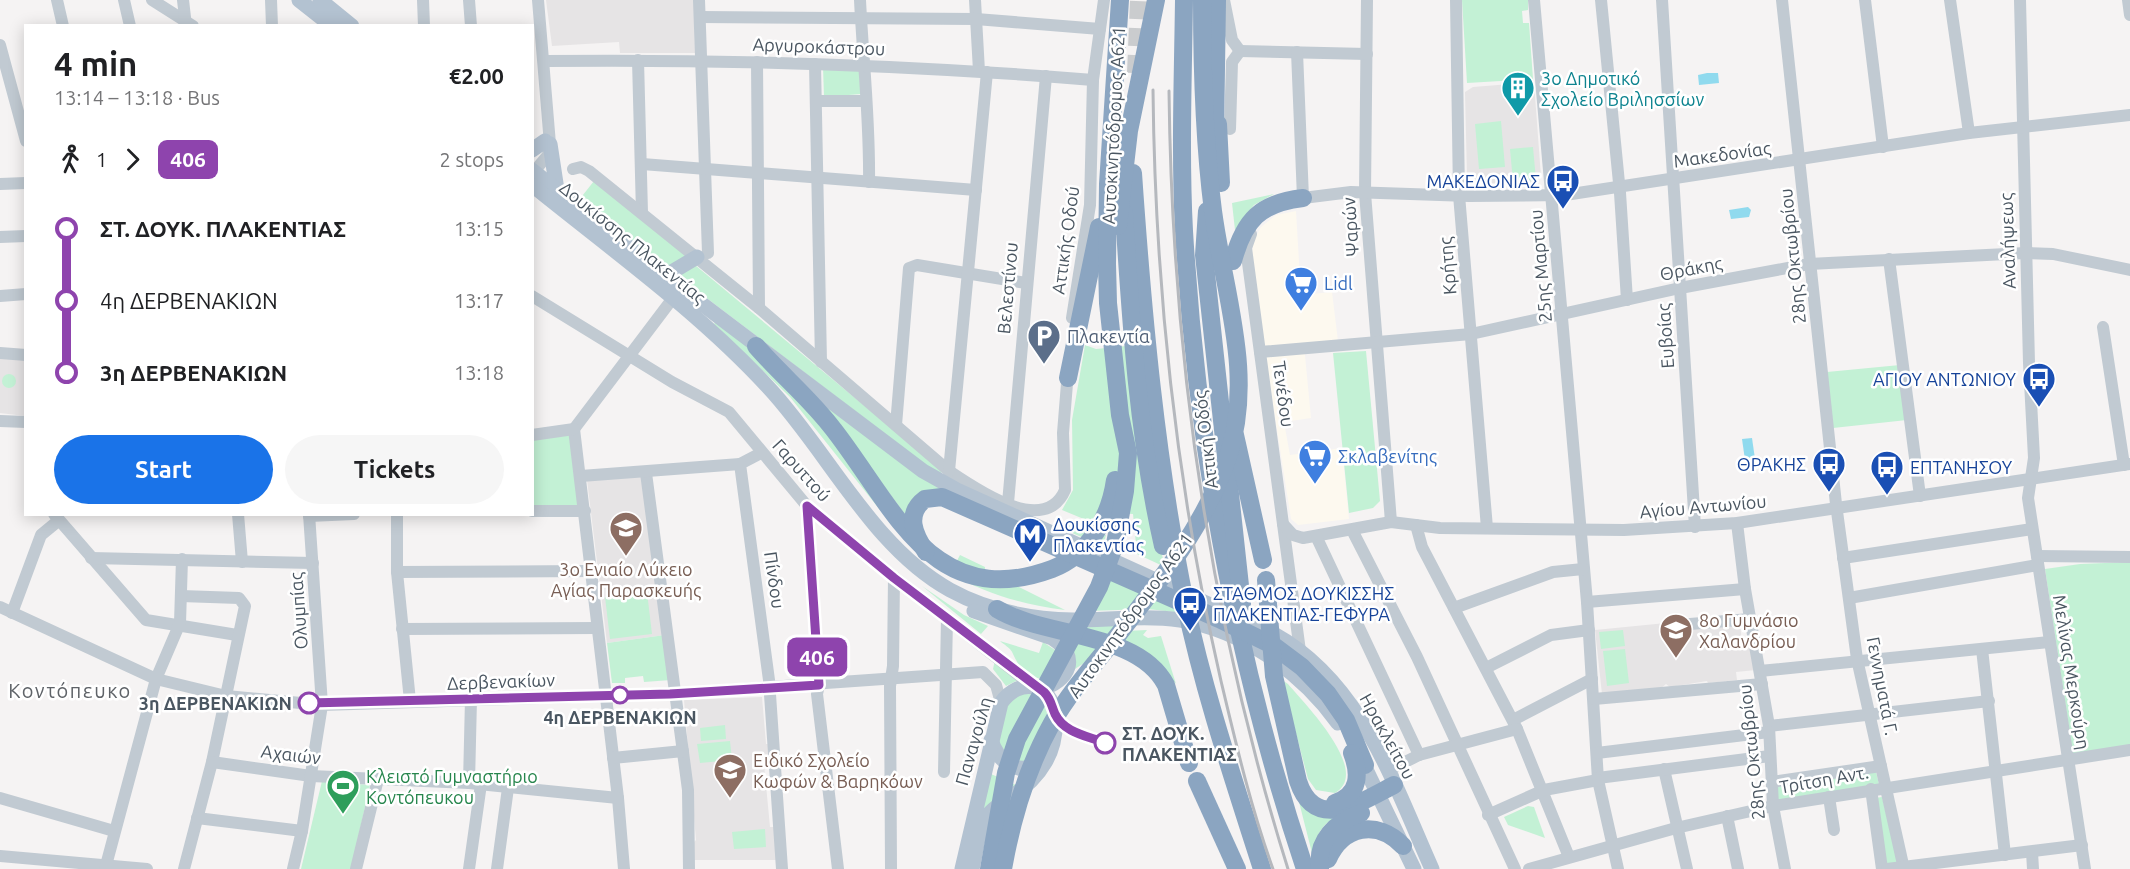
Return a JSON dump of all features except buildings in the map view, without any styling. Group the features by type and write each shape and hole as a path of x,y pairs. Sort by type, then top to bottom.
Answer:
{"highway":[{"name":"Αυτοκινητόδρομος Α621","path":"1120,0 1121,180"},
{"path":"1068,378 1121,180 1156,0"},
{"name":"Αττική Οδός","path":"1184,0 1182,142 1187,268 1210,486 1230,597 1247,669 1305,869"},
{"name":"Αυτοκινητόδρομος Α621","path":"1003,869 1017,806 1052,723 1172,561 1209,503 1220,480 1235,431 1244,380 1213,213 1206,146 1202,0"},
{"path":"1217,0 1217,107 1222,191 1240,255"},
{"path":"1217,107 1223,132 1204,237 1247,669"},
{"path":"1182,142 1196,214 1213,276 1232,417 1263,560"},
{"path":"756,346 822,414 914,540 926,552 954,569 988,579 1013,579 1041,573 1071,559 1092,539 1110,505 1122,428 1118,304 1118,228 1121,180"},
{"path":"1121,180 1143,324 1151,401 1183,591 1206,688 1262,869"},
{"path":"1244,380 1245,338 1240,255 1241,234 1252,219 1278,202 1303,198"},
{"name":"Αυτοκινητόδρομος Α621","path":"989,869 1006,772 1017,739 1099,587 1109,564 1125,491 1128,453 1122,428"},
{"path":"926,552 914,529 914,515 926,499 942,497 1168,591 1246,631 1296,662 1316,681 1340,710 1352,731 1365,765"},
{"path":"1266,580 1274,676 1302,791 1312,805 1330,810 1389,794"},
{"path":"997,609 1033,626 1127,650 1157,672 1171,696 1189,763"},
{"path":"1054,710 1072,676 1083,667 1097,662 1122,660 1157,672"},
{"path":"1302,791 1312,800 1328,804 1345,799 1355,789 1356,768 1346,733"},
{"path":"1197,781 1237,869"},
{"path":"1320,869 1320,852 1331,830 1389,794"},
{"path":"1325,869 1329,855 1340,840 1357,830 1372,829 1386,832 1403,846"}],"main road":[{"path":"299,0 329,24"},
{"path":"320,0 350,24"},
{"path":"544,141 556,190"},
{"name":"Δουκίσσης Πλακεντίας","path":"534,174 756,346 923,471 957,490 1168,591 1286,640"},
{"name":"Δουκίσσης Πλακεντίας","path":"534,174 719,338 767,386 889,540 925,574 950,590 997,609 1071,620 1178,620 1209,628 1296,662"},
{"path":"665,276 703,255"},
{"name":"Παναγούλη","path":"925,574 938,589 970,609 1052,638 1061,644 1068,656 1067,671 1058,682 1037,688 1016,688 1007,694 1001,703 962,869"},
{"name":"Ηρακλείτου","path":"1286,640 1296,662 1317,696 1346,733 1365,765 1389,794 1432,869"},
{"name":"Ηρακλείτου","path":"1296,662 1327,677 1356,713 1389,794 1403,846 1414,869"},
{"path":"972,869 984,820 997,807 1036,779 1049,755 1055,724 1054,710 1049,698 1037,688"},
{"path":"991,740 999,758 1021,769 1036,766 1049,755"}],"street":[{"path":"57,0 63,24"},
{"path":"124,0 130,24"},
{"path":"152,0 188,23"},
{"path":"183,0 188,23"},
{"path":"271,0 272,24"},
{"path":"423,0 424,24"},
{"path":"469,0 471,24"},
{"path":"534,170 544,141 544,61 538,0"},
{"path":"699,0 703,255"},
{"path":"860,0 862,65 870,124 869,182"},
{"path":"949,471 970,274 983,71 975,0"},
{"name":"Αττικής Οδού","path":"1044,511 1054,506 1062,497 1066,485 1063,433 1071,327 1090,205 1094,80 1104,0"},
{"path":"1224,0 1232,40 1240,51"},
{"name":"Ψαρών","path":"1367,0 1365,193 1391,522"},
{"name":"Κρήτης","path":"1456,0 1459,195 1487,528"},
{"name":"25ης Μαρτίου","path":"1534,0 1582,569 1587,602 1598,779 1618,869"},
{"path":"1601,0 1627,300"},
{"name":"Ευβοίας","path":"1662,0 1695,527"},
{"name":"28ης Οκτωβρίου","path":"1782,0 1837,509"},
{"path":"1865,0 1883,147"},
{"path":"1950,0 1969,133"},
{"name":"Αναλήψεως","path":"2020,0 2022,127 2034,458 2030,480"},
{"path":"2128,0 2130,15"},
{"path":"700,18 976,19 1100,29"},
{"path":"0,45 3,67 24,134"},
{"path":"1240,51 1367,54"},
{"path":"1223,132 1232,62 1240,51"},
{"path":"1297,52 1303,198"},
{"path":"638,60 642,213"},
{"name":"Αργυροκάστρου","path":"544,61 700,60 862,65 983,71 1094,80"},
{"path":"758,62 759,309"},
{"path":"815,64 821,362"},
{"name":"Βελεστίνου","path":"1008,503 1046,76"},
{"path":"12,90 24,87"},
{"path":"816,101 865,100"},
{"name":"Μακεδονίας","path":"2082,119 2130,108"},
{"name":"Μακεδονίας","path":"1303,198 1352,192 1552,196 1618,188 1969,133 2130,115"},
{"path":"642,164 976,190"},
{"name":"Δουκίσσης Πλακεντίας","path":"573,169 581,167 589,171 642,213 703,255 759,309 949,471 1008,503 1027,511 1044,511"},
{"path":"0,184 24,183"},
{"name":"Μακεδονίας","path":"1240,255 1254,228 1268,214 1281,206 1365,193"},
{"path":"0,237 24,236"},
{"name":"Θράκης","path":"1260,351 1472,334 1680,288 1809,264 2026,253 2053,254 2130,270"},
{"name":"Τενέδου","path":"1240,255 1260,351 1283,524 1296,662"},
{"path":"1889,259 1920,496"},
{"path":"896,425 907,270 911,266 1026,283"},
{"path":"0,296 24,294"},
{"name":"Γαρυττού","path":"534,297 630,357 729,412 807,506 894,578 1037,688"},
{"path":"534,435 574,429 673,298"},
{"path":"2103,327 2127,464"},
{"path":"0,353 24,355"},
{"path":"0,423 24,422"},
{"path":"574,429 604,696 618,798 624,869"},
{"path":"580,476 646,473 740,464 762,453"},
{"name":"Πίνδου","path":"740,464 770,688 782,869"},
{"name":"Αγίου Αντωνίου","path":"1283,524 1291,533 1300,537 1391,522 1416,525 1579,530 1695,527 1737,524 2127,464"},
{"path":"646,473 688,790 689,869"},
{"name":"Μελίνας Μερκούρη","path":"2030,480 2028,498 2032,529 2085,869"},
{"path":"807,506 819,685 817,694 838,869"},
{"name":"Γεννηματά Γ.","path":"1837,509 1857,659 1904,868"},
{"path":"534,512 585,511"},
{"path":"238,516 242,562"},
{"name":"Ολυμπίας","path":"293,869 302,831 322,705 309,516"},
{"path":"397,516 397,572 410,702"},
{"path":"4,611 41,535 56,518 142,617 179,627 237,635"},
{"name":"28ης Οκτωβρίου","path":"1737,524 1745,589 1769,729 1773,806 1785,869"},
{"path":"1416,525 1422,548 1515,724 1544,790 1569,858"},
{"path":"1844,558 2032,529"},
{"path":"1352,530 1412,646 1488,815 1515,869"},
{"path":"1316,536 1419,755"},
{"path":"1849,598 2038,561 2130,557"},
{"path":"91,558 313,562"},
{"path":"105,866 156,679 179,627 182,559"},
{"path":"1454,608 1553,572 1582,569"},
{"path":"397,572 591,571"},
{"path":"891,869 891,679 894,578"},
{"path":"1587,602 1745,589"},
{"path":"181,596 239,598 245,606 237,635 212,762 184,869"},
{"name":"Δερβενακίων","path":"4,611 156,679 226,696 322,705 675,694 983,672"},
{"path":"944,772 947,618"},
{"path":"1690,624 1750,618"},
{"path":"402,629 597,628"},
{"path":"1486,668 1551,635 1589,630"},
{"path":"1760,671 1857,659 2049,642"},
{"path":"1982,649 2005,855"},
{"path":"989,650 983,672 996,685 1001,703"},
{"path":"1395,767 1419,755 1456,745 1515,724 1592,679"},
{"path":"1594,699 1762,684"},
{"path":"469,869 475,784 471,699"},
{"path":"1597,753 1870,714 1989,701"},
{"name":"Τρίτση Αντ.","path":"1529,869 1549,866 1569,858 1676,828 1773,806 2130,750"},
{"path":"613,758 683,751"},
{"path":"1488,815 1544,790 1664,769 1770,756"},
{"name":"Αχαιών","path":"212,762 311,776 475,784 618,798"},
{"name":"Τρίτση Αντ.","path":"1771,782 1881,766"},
{"path":"1664,769 1687,869"},
{"path":"356,869 378,779"},
{"path":"497,869 508,788"},
{"path":"1871,789 1882,869"},
{"path":"1829,796 1834,830"},
{"path":"0,798 114,831"},
{"path":"1727,816 1738,869"},
{"path":"197,818 302,831"},
{"path":"1887,869 2082,845"},
{"path":"2032,852 2033,869"},
{"path":"0,856 68,864 147,869"}],"shaded area":[{"path":"546,0 694,0 695,53 620,53 619,42 552,46"},
{"path":"1534,82 1541,177 1531,185 1470,182 1467,177 1465,92 1473,87"},
{"path":"1296,211 1301,295 1332,292 1338,341 1304,345 1311,418 1284,422 1290,455 1342,448 1349,519 1298,525 1291,519 1251,264 1253,242 1261,227 1276,215"},
{"path":"0,356 24,356 24,416 0,413"},
{"name":"3ο Ενιαίο Λύκειο Αγίας Παρασκευής","path":"645,475 665,635 607,643 587,480"},
{"name":"8ο Γυμνάσιο Χαλανδρίου","path":"1747,615 1740,624 1742,643 1749,643 1756,670 1736,672 1737,680 1708,683 1707,681 1670,687 1666,684 1661,688 1602,694 1595,630"},
{"path":"762,697 766,744 770,744 771,762 764,764 770,827 776,827 779,860 693,860 693,843 696,840 684,700"}],"green space":[{"path":"1462,0 1528,0 1528,10 1522,11 1523,23 1529,23 1533,79 1467,83"},
{"path":"823,67 859,67 861,94 824,97"},
{"path":"1501,121 1505,167 1479,169 1475,124"},
{"path":"1533,147 1536,180 1513,182 1510,149"},
{"path":"594,181 686,255 672,267 664,264 579,200"},
{"path":"1274,194 1254,205 1235,230 1232,203"},
{"path":"695,265 943,471 941,473 930,468 679,277 678,274"},
{"path":"717,320 791,382 900,535 790,397 714,324"},
{"path":"1085,345 1096,349 1126,346 1143,476 1165,567 1137,554 1133,514 1108,513 1103,527 1062,510 1073,490 1072,420"},
{"path":"1366,351 1380,501 1373,508 1349,513 1333,353"},
{"path":"1900,365 1907,420 1833,428 1827,372"},
{"path":"9,374 14,376 16,381 14,386 9,388 4,386 2,381 4,376"},
{"path":"823,404 945,490 910,521"},
{"path":"572,435 582,508 534,508 534,440"},
{"path":"1067,524 1106,535 1103,546 1065,530"},
{"path":"960,555 1065,610 1006,598 950,574"},
{"path":"2130,562 2130,746 2073,755 2045,569 2080,564"},
{"path":"1109,573 1208,616 1148,609 1088,611"},
{"path":"922,586 964,615 988,626 981,634"},
{"path":"647,592 652,634 610,639 605,597"},
{"path":"1062,624 1128,625 1126,631 1147,630 1143,635 1148,638 1161,636 1176,684 1158,661"},
{"path":"1623,630 1625,646 1601,649 1599,632"},
{"path":"665,635 671,680 644,682 643,676 625,678 625,683 612,683 607,643"},
{"path":"1000,641 1039,653 1043,642 1058,652 1045,679 1039,679 1025,672 1011,650"},
{"path":"1064,641 1125,653 1093,657 1075,669"},
{"path":"1625,649 1629,683 1607,686 1603,651"},
{"path":"995,660 1018,680 1006,686 993,669"},
{"path":"1282,680 1320,722 1341,755 1346,770 1344,783 1335,793 1316,790 1308,779"},
{"path":"1024,691 1042,697 1050,714 1027,765 998,748 1005,706"},
{"path":"725,725 726,739 701,741 700,728"},
{"path":"730,741 732,760 700,763 697,744"},
{"path":"1876,772 1879,784 1777,801 1775,786"},
{"path":"991,774 1016,785 981,812"},
{"path":"322,781 370,785 351,869 301,869"},
{"path":"1882,797 1898,862 1884,865 1875,798"},
{"path":"1298,798 1343,814 1329,821 1321,830 1313,857"},
{"path":"1528,806 1534,807 1545,838 1508,825 1504,817"},
{"path":"765,829 766,847 734,849 732,832"}],"water":[{"path":"1718,73 1719,83 1699,85 1698,75"},
{"path":"1748,207 1751,210 1749,217 1731,219 1729,210"},
{"path":"1752,438 1755,459 1745,460 1742,439"}],"tunnel":[{"path":"1136,73 1139,0"}],"railway":[{"path":"1153,90 1158,240 1180,461 1205,607 1221,681 1238,752 1273,869"},
{"path":"1169,91 1178,288 1187,387 1200,484 1216,582 1236,678 1260,774 1288,869"}],"bus line":[{"name":"406","path":"309,703 329,705 487,698 670,694 819,685 807,506 894,578 1034,687 1044,692 1052,702 1055,714 1070,730 1105,743"}],"place":[{"name":"3ο Δημοτικό Σχολείο Βριλησσίων","path":"1518,117"},
{"name":"ΜΑΚΕΔΟΝΙΑΣ","path":"1563,210"},
{"name":"Lidl","path":"1301,312"},
{"name":"Πλακεντία","path":"1044,365"},
{"name":"ΑΓΙΟΥ ΑΝΤΩΝΙΟΥ","path":"2039,408"},
{"name":"Σκλαβενίτης","path":"1315,485"},
{"name":"ΘΡΑΚΗΣ","path":"1829,493"},
{"name":"ΕΠΤΑΝΗΣΟΥ","path":"1887,496"},
{"name":"3ο Ενιαίο Λύκειο Αγίας Παρασκευής","path":"626,557"},
{"name":"Δουκίσσης Πλακεντίας","path":"1030,563"},
{"name":"ΣΤΑΘΜΟΣ ΔΟΥΚΙΣΣΗΣ ΠΛΑΚΕΝΤΙΑΣ-ΓΕΦΥΡΑ","path":"1190,632"},
{"name":"8ο Γυμνάσιο Χαλανδρίου","path":"1676,659"},
{"name":"4η ΔΕΡΒΕΝΑΚΙΩΝ","path":"620,695"},
{"name":"3η ΔΕΡΒΕΝΑΚΙΩΝ","path":"309,703"},
{"name":"ΣΤ. ΔΟΥΚ. ΠΛΑΚΕΝΤΙΑΣ","path":"1105,743"},
{"name":"Ειδικό Σχολείο Κωφών & Βαρηκόων","path":"730,799"},
{"name":"Κλειστό Γυμναστήριο Κοντόπευκου","path":"343,815"}],"district":[{"name":"Κοντόπευκο","path":"70,690"}]}
